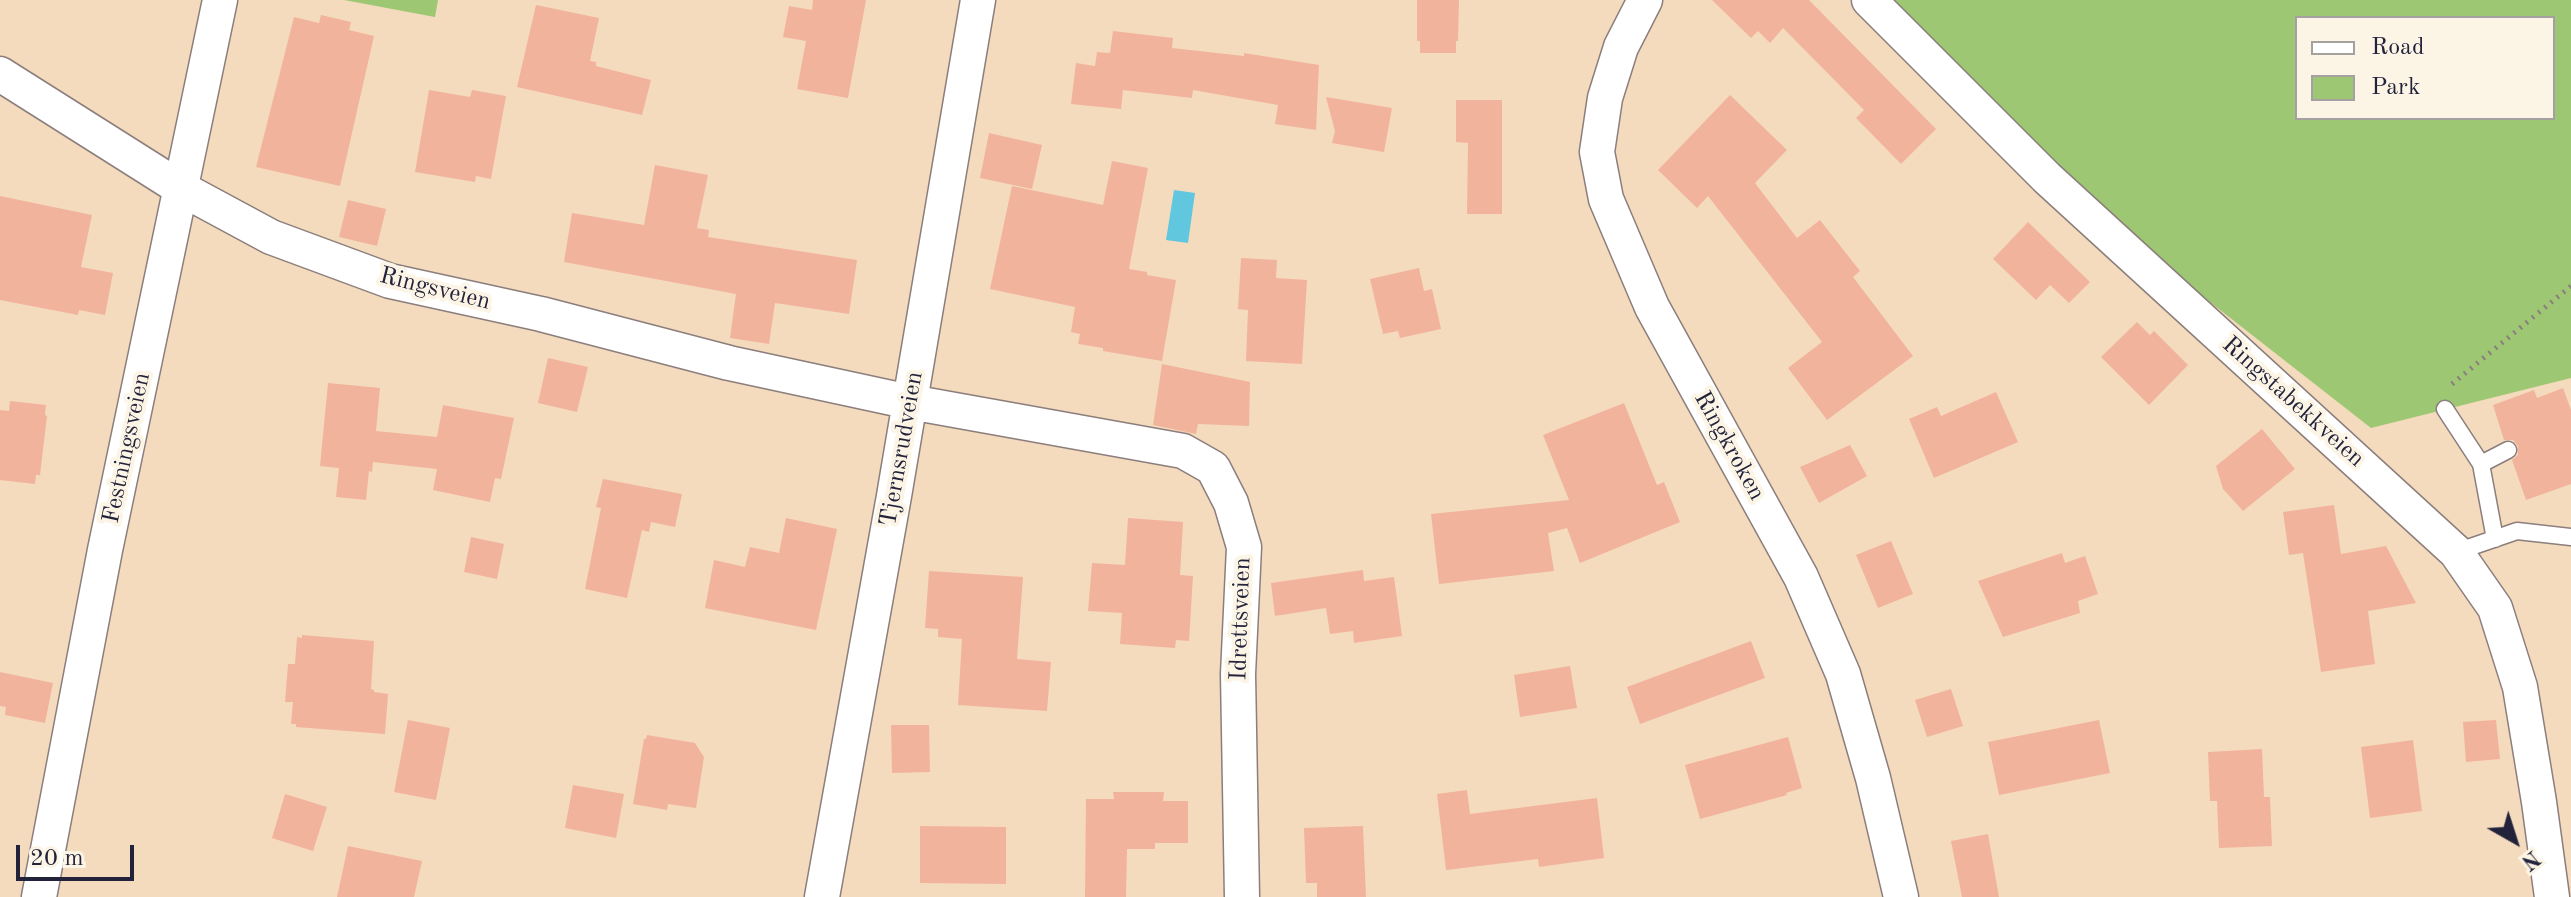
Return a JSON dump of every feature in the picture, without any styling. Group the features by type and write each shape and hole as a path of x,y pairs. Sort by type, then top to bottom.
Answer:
{"street":[{"name":"Festningsveien","path":"39,897 105,550 220,0"},
{"name":"Tjernsrudveien","path":"822,897 978,0"},
{"name":"Ringkroken","path":"1645,0 1621,47 1605,98 1597,152 1606,199 1652,307 1801,577 1843,674 1873,778 1901,897"},
{"name":"Ringstabekkveien","path":"1869,0 2047,178 2456,552 2495,608 2520,687 2552,897"},
{"name":"Ringsveien","path":"0,74 182,189 271,237 390,281 541,314 729,363 910,402"},
{"name":"Idrettsveien","path":"910,402 1183,451 1213,468 1231,503 1244,547 1238,674 1242,897"}],"lane":[{"path":"2445,409 2481,464 2495,539"},
{"path":"2481,464 2508,450"},
{"path":"2456,552 2517,531 2571,537"}],"path":[{"path":"2445,409 2444,391 2571,286"}],"green space":[{"path":"344,0 438,0 435,17"},
{"path":"1867,0 2571,0 2571,378 2371,428 2050,177"}],"water":[{"path":"1174,190 1195,193 1188,243 1166,240"}],"building":[{"path":"813,0 866,0 848,98 797,89 806,41 783,37 789,6 812,10"},
{"path":"1417,0 1459,0 1456,53 1420,53"},
{"path":"1712,0 1809,0 1936,129 1901,164 1856,118 1864,110 1783,28 1770,43 1758,31 1751,38"},
{"path":"536,5 599,18 590,61 596,62 596,66 651,80 642,115 517,87"},
{"path":"321,15 351,22 349,30 374,36 340,186 256,167 294,17 319,23"},
{"path":"1113,31 1173,38 1172,48 1244,56 1244,53 1319,65 1316,130 1275,124 1278,105 1193,90 1192,98 1123,90 1121,109 1071,104 1076,63 1095,66 1097,52 1110,53"},
{"path":"429,90 470,97 472,90 506,96 491,179 476,176 475,182 415,172"},
{"path":"1730,95 1787,150 1755,183 1797,238 1820,220 1860,271 1853,277 1913,356 1827,420 1788,368 1822,342 1708,196 1697,208 1658,170"},
{"path":"1326,97 1392,108 1384,152 1332,143 1335,131"},
{"path":"1456,100 1502,100 1502,214 1467,214 1468,143 1456,142"},
{"path":"989,133 1042,145 1032,189 980,178"},
{"path":"1112,161 1148,168 1129,269 1176,280 1162,361 1078,344 1080,334 1071,332 1075,307 990,289 1012,186 1103,205"},
{"path":"655,165 708,175 697,228 709,230 708,237 857,260 849,314 775,303 769,344 730,338 736,294 564,262 572,213 644,225"},
{"path":"0,196 92,215 81,267 113,273 105,315 79,310 78,315 0,300"},
{"path":"348,200 386,209 377,246 339,237"},
{"path":"2028,222 2090,282 2069,303 2050,285 2036,300 1993,259"},
{"path":"1241,258 1277,260 1276,278 1307,280 1302,364 1246,361 1248,310 1238,309"},
{"path":"1419,268 1424,291 1432,289 1441,329 1400,338 1398,331 1383,334 1370,279"},
{"path":"2137,322 2150,335 2154,331 2188,365 2149,405 2101,357"},
{"path":"548,358 588,367 577,412 538,403"},
{"path":"1162,364 1250,382 1249,426 1198,424 1196,434 1153,425"},
{"path":"328,383 380,388 376,431 437,437 443,405 514,418 501,479 495,478 490,502 433,490 437,469 373,462 366,500 336,497 339,468 320,466"},
{"path":"2563,388 2571,410 2571,484 2526,500 2512,460 2518,455 2518,446 2513,440 2504,440 2493,405 2534,390 2537,398"},
{"path":"1996,392 2018,442 1934,478 1909,419 1937,407 1941,416"},
{"path":"10,401 46,405 40,475 36,475 35,484 0,480 0,410 9,411"},
{"path":"1624,403 1657,485 1664,482 1680,522 1580,563 1567,528 1548,533 1554,571 1439,584 1431,514 1569,500 1543,435"},
{"path":"2262,429 2295,469 2243,511 2223,489 2216,466"},
{"path":"1850,445 1867,476 1819,503 1800,467"},
{"path":"603,479 682,494 675,527 651,522 649,532 642,530 627,598 585,589 601,508 596,507"},
{"path":"2334,505 2341,554 2386,546 2416,603 2368,611 2375,664 2321,672 2303,553 2289,555 2283,512"},
{"path":"786,518 837,529 816,630 705,608 714,560 745,567 750,547 779,553"},
{"path":"1128,518 1183,522 1180,575 1193,576 1189,641 1176,640 1175,648 1120,644 1122,613 1088,611 1092,563 1125,565"},
{"path":"471,537 504,544 497,579 464,572"},
{"path":"1891,541 1913,594 1878,608 1856,555"},
{"path":"2062,553 2065,563 2085,556 2098,594 2078,601 2080,613 2003,637 1978,581"},
{"path":"1363,570 1364,581 1394,577 1402,636 1354,643 1353,631 1330,634 1326,608 1275,616 1271,583"},
{"path":"929,571 1023,577 1017,659 1051,662 1047,711 958,705 962,639 938,637 938,629 925,628"},
{"path":"302,635 374,641 371,689 388,694 385,734 296,727 296,724 291,724 293,702 285,702 288,664 295,664 297,637 302,638"},
{"path":"1751,641 1765,678 1640,724 1627,687"},
{"path":"1570,666 1577,708 1520,717 1514,675"},
{"path":"0,672 53,683 45,723 5,715 6,707 0,706"},
{"path":"1951,689 1963,726 1927,737 1915,700"},
{"path":"408,720 450,728 436,800 394,792"},
{"path":"2099,720 2110,773 1999,795 1988,742"},
{"path":"2496,720 2500,759 2466,762 2463,722"},
{"path":"891,725 929,725 930,772 892,773"},
{"path":"647,735 695,743 704,757 696,808 668,804 667,810 633,804"},
{"path":"1788,737 1802,788 1700,819 1685,765"},
{"path":"2413,740 2422,811 2370,818 2361,747"},
{"path":"2262,749 2264,797 2270,797 2272,846 2219,848 2217,801 2210,801 2208,752"},
{"path":"573,785 624,794 616,838 565,828"},
{"path":"1467,790 1470,814 1597,798 1604,858 1539,867 1538,859 1446,870 1437,794"},
{"path":"1113,792 1164,792 1163,801 1188,801 1188,843 1155,843 1155,849 1127,849 1126,897 1085,897 1086,799 1114,799"},
{"path":"285,794 327,807 313,851 272,838"},
{"path":"920,826 1006,827 1006,884 920,883"},
{"path":"1363,826 1366,897 1317,897 1317,883 1306,883 1304,828"},
{"path":"1988,834 1999,897 1962,897 1951,841"},
{"path":"348,846 422,861 414,897 337,897"}]}
